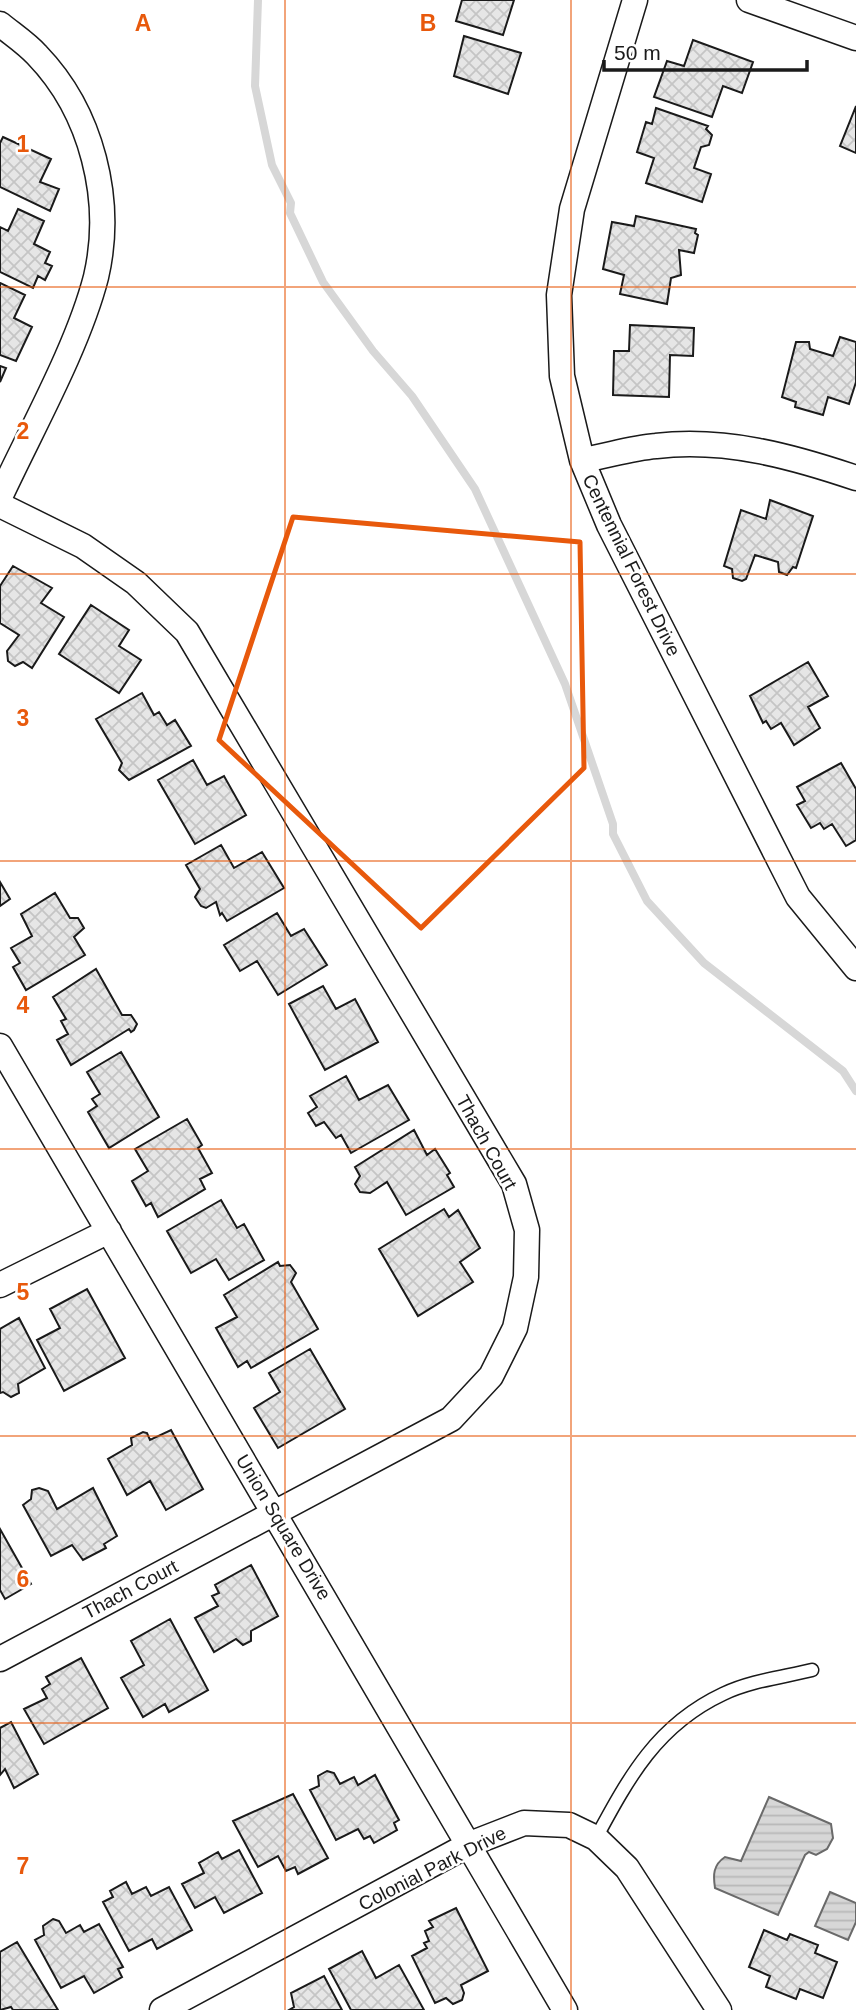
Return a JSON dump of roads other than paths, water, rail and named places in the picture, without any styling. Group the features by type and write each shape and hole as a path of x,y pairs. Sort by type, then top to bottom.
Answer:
{"street":[{"name":"Centennial Forest Drive","path":"635,0 572,209 559,295 562,376 582,460 609,525 798,897 856,968"},
{"path":"749,0 856,38"},
{"path":"0,24 37,55 74,104 98,164 102,223 96,276 77,331 0,497"},
{"path":"582,460 656,446 722,444 799,459 856,478"},
{"name":"Thach Court","path":"0,505 83,546 136,583 187,632 514,1184 527,1230 526,1278 515,1328 491,1376 451,1419 276,1515 242,1528 0,1659"},
{"name":"Union Square Drive","path":"0,1046 565,2010"},
{"path":"0,1285 109,1231"},
{"name":"Colonial Park Drive","path":"162,2010 470,1844 524,1823 569,1825 596,1838 627,1868 719,2010"}],"lane":[{"path":"596,1838 625,1784 650,1748 681,1719 723,1694 812,1670"}],"waterway":[{"path":"258,0 255,86 272,165 291,203 290,213 323,282 373,351 412,396 475,489 565,684 613,824 613,834 647,901 704,963 843,1071 856,1091"}]}
